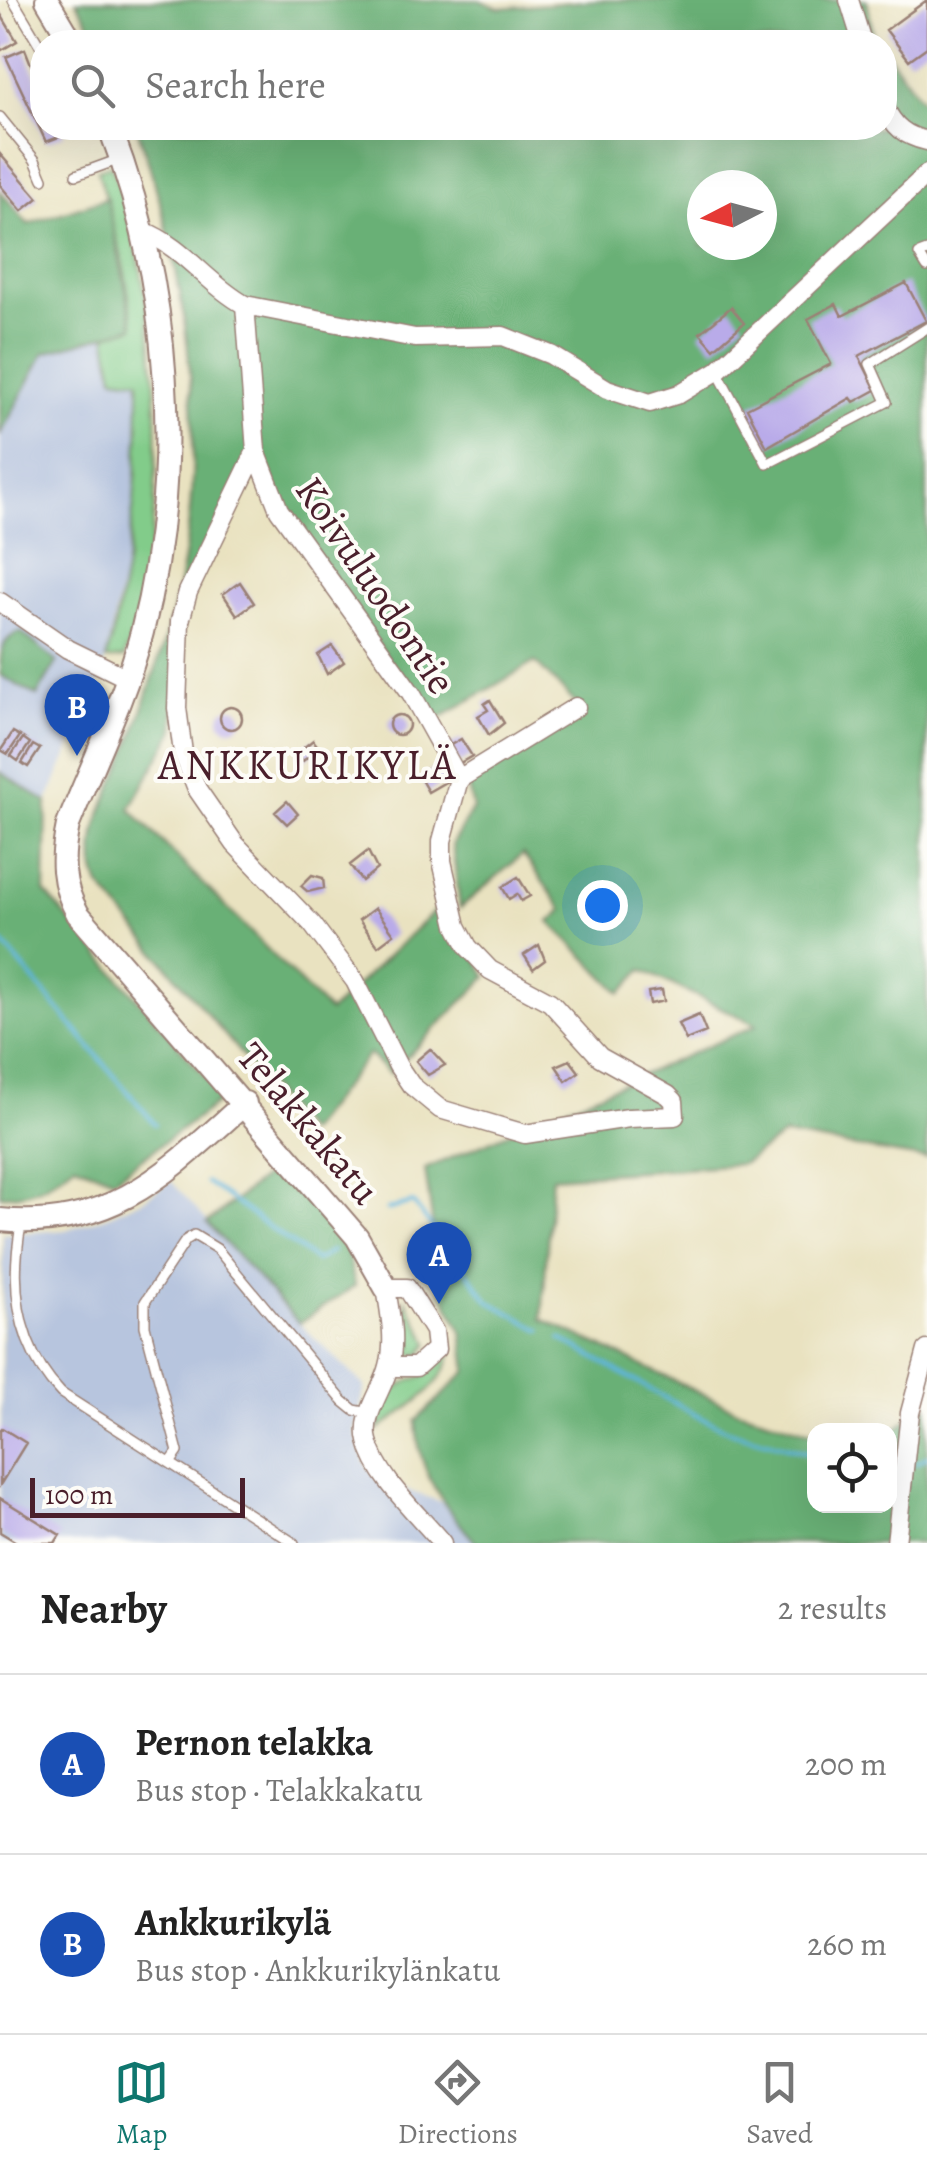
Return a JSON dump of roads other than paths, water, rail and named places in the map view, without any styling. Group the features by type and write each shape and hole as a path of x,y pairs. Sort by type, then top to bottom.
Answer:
{"street":[{"path":"47,0 65,30"},
{"path":"849,0 858,30"},
{"path":"897,126 910,137 927,141"},
{"name":"Telakkakatu","path":"115,140 143,231 163,334 166,408 150,592 126,678 68,825 63,870 78,914 357,1237 386,1288 391,1320 389,1366 370,1413 367,1439 376,1460 442,1543"},
{"path":"143,231 177,247 220,291 245,305 416,338 503,336 551,355 607,389 650,403 678,394 717,371 927,174"},
{"path":"245,305 256,450 188,592 180,621 180,736 188,770 206,805 236,844 312,924 355,981 405,1075 440,1109 525,1134 675,1116 674,1101 668,1095 600,1056 550,1002 490,970 468,947 457,926 442,860 442,842 459,779 576,707"},
{"name":"Koivuluodontie","path":"256,450 280,510 411,693 459,779"},
{"path":"0,602 68,649 126,678"},
{"path":"11,1221 76,1217 131,1197 161,1178 245,1103"},
{"path":"386,1288 414,1293 437,1342 431,1356 416,1367 389,1366"},
{"path":"896,1543 910,1413 927,1350"}],"lane":[{"path":"13,0 31,30"},
{"path":"0,116 36,160 43,178"},
{"path":"76,175 122,158"},
{"path":"927,251 919,254 927,266"},
{"path":"717,371 767,464 886,402 870,364 927,328"},
{"path":"11,1221 17,1304 39,1367 61,1393 294,1543"},
{"path":"170,1463 178,1452 144,1326 145,1302 194,1235 216,1249 343,1401 354,1410 370,1413"}],"waterway":[{"path":"0,940 155,1124"},
{"path":"206,1182 316,1261 332,1251"},
{"path":"387,1210 413,1203 490,1302 541,1330"},
{"path":"561,1339 699,1417 732,1432 807,1452"},
{"path":"916,1463 927,1457"}],"place":[{"name":"Ankkurikylä","path":"77,756"},
{"name":"Pernon telakka","path":"439,1304"}],"district":[{"name":"ANKKURIKYLÄ","path":"308,764"}]}
